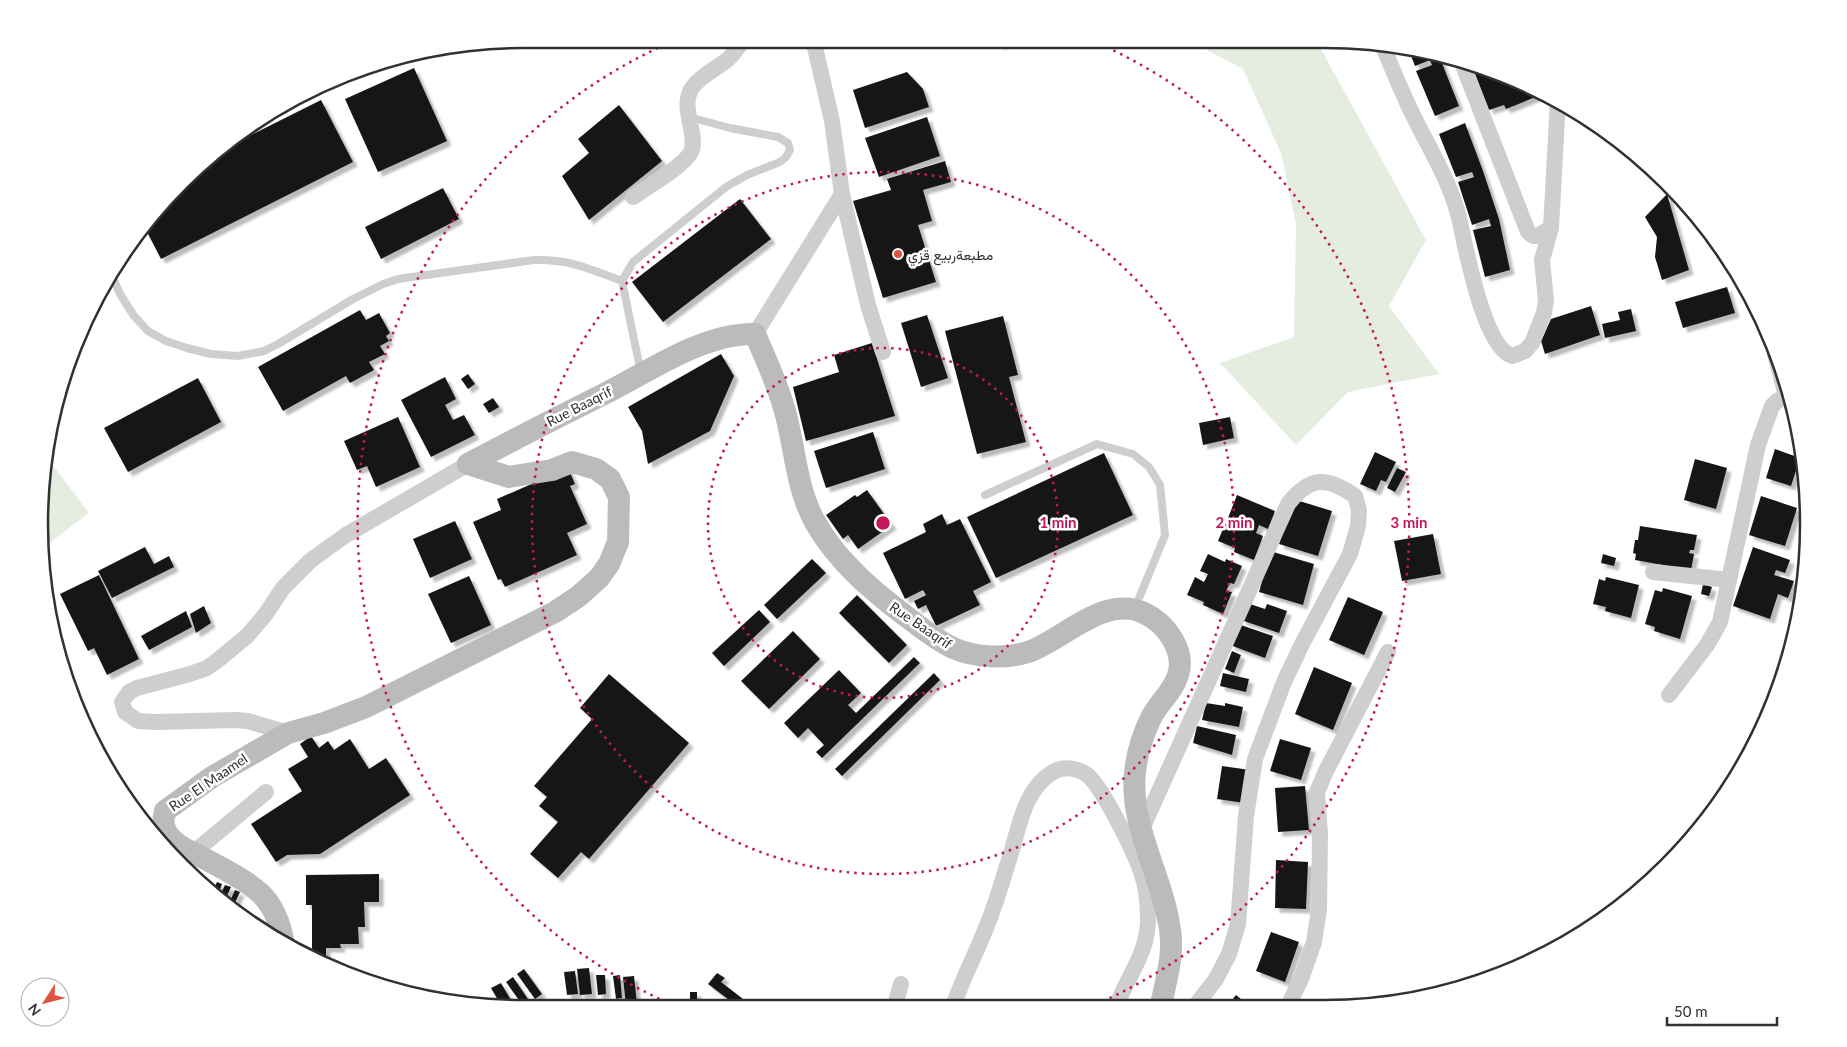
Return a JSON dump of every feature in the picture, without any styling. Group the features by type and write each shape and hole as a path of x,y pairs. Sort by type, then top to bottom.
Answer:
{"street":[{"path":"633,197 676,167 691,152 692,143 687,104 691,89 702,78 729,59 737,48"},
{"path":"815,48 832,121 842,194 868,305 883,352"},
{"path":"1385,52 1415,120 1438,163 1458,216 1470,271 1492,333 1507,354 1512,356 1526,351 1532,343 1544,313 1546,302 1542,260 1551,228 1558,109"},
{"path":"1465,69 1528,232 1532,236 1538,236 1551,228"},
{"path":"756,334 842,194"},
{"name":"Rue Baaqrif","path":"468,464 664,362 718,339 739,334 756,334 786,413 803,491 815,522 853,572 885,601 922,629 953,648 977,655 1001,657 1026,652 1040,646 1084,620 1103,612 1120,609 1135,610"},
{"path":"1669,695 1708,645 1720,622 1758,445 1772,406 1777,401 1783,402"},
{"path":"572,462 596,469 610,479 619,497 618,542 609,564 599,578 579,596 533,624 366,707 324,723 288,733 248,721 138,721 125,712 122,702 129,692 207,668 218,660 247,636 265,615 283,588 312,560 346,535 468,464 509,477 552,470 572,462"},
{"path":"1142,829 1288,504 1298,492 1313,482 1322,481 1344,488 1355,496 1359,510 1356,538 1350,554 1284,682 1256,759 1246,816 1238,924 1229,954 1216,979 1200,1000"},
{"path":"1653,572 1728,580"},
{"path":"1135,610 1144,613 1166,630 1174,641 1179,659 1179,674 1170,691 1151,717 1137,758 1135,775 1135,798 1142,829 1165,904 1170,932 1171,955 1161,1000"},
{"path":"1291,1000 1301,979 1314,942 1319,910 1320,873 1317,792 1388,652"},
{"name":"Rue El Maamel","path":"282,934 274,912 261,894 243,881 173,840 167,833 163,819 165,811 219,772 288,733"},
{"path":"955,1000 991,917 1021,817 1031,795 1054,772 1064,768 1074,769 1086,774 1096,786 1115,817 1142,873 1148,923 1144,949 1119,1000"},
{"path":"193,853 266,792"},
{"path":"897,1000 901,984"}],"lane":[{"path":"641,375 622,281 633,262 726,187 747,175 780,162 790,150 788,144 778,137 730,128 688,117"},
{"path":"114,281 134,316 148,331 166,341 187,348 211,354 238,356 249,356 271,348 368,290 398,279 534,260 551,260 568,261 622,281"},
{"path":"985,496 1097,444 1133,454 1149,467 1160,485 1165,535 1135,610"}],"shaded area":[{"path":"1203,48 1320,48 1426,240 1389,306 1439,374 1348,392 1296,445 1220,363 1294,337 1296,224 1281,153 1243,69"},
{"path":"52,464 89,513 49,543 49,492"}],"building":[{"path":"1411,56 1430,60 1415,66"},
{"path":"1430,60 1442,63 1459,106 1435,116 1416,71 1432,65"},
{"path":"414,68 447,141 378,172 345,99"},
{"path":"907,72 923,89 929,107 865,128 853,90"},
{"path":"1474,72 1535,97 1506,109 1504,105 1489,110"},
{"path":"321,100 353,162 161,259 147,232 187,187 245,138"},
{"path":"619,105 662,161 589,220 562,176 589,153 578,139"},
{"path":"927,117 940,156 879,177 865,138"},
{"path":"1465,123 1499,219 1510,270 1485,277 1473,230 1491,226 1489,219 1472,225 1458,182 1474,177 1472,172 1456,177 1439,134"},
{"name":"مطبعةربيع قزي","path":"945,161 951,182 923,190 932,221 918,225 936,282 883,298 853,201 891,190 887,179"},
{"path":"443,188 459,219 381,259 365,227"},
{"path":"1667,194 1689,270 1662,280 1655,257 1657,237 1645,217"},
{"path":"740,199 771,239 663,322 632,282"},
{"path":"1727,287 1735,313 1683,328 1675,302"},
{"path":"1591,306 1600,335 1545,354 1541,341 1551,319"},
{"path":"1631,309 1636,331 1605,338 1602,324 1620,320 1618,312"},
{"path":"360,310 366,320 379,313 390,333 386,336 389,341 380,346 385,354 369,362 374,370 350,383 346,376 283,411 258,367"},
{"path":"927,315 948,378 921,387 901,323"},
{"path":"1003,316 1018,375 1009,377 1026,442 977,454 945,331"},
{"path":"872,343 895,416 806,441 793,387 839,372 834,355"},
{"path":"721,354 734,376 710,431 648,464 642,431 628,407"},
{"path":"468,374 475,384 468,389 461,379"},
{"path":"445,377 456,399 445,405 453,420 464,415 475,435 431,457 401,400"},
{"path":"198,378 221,422 128,472 104,428"},
{"path":"493,398 499,407 489,413 483,404"},
{"path":"398,417 420,467 376,487 367,466 357,470 344,441"},
{"path":"1230,417 1234,438 1203,445 1199,423"},
{"path":"873,432 885,469 826,488 814,451"},
{"path":"1775,449 1794,456 1796,471 1791,486 1766,478"},
{"path":"1375,452 1396,462 1386,482 1381,480 1376,491 1360,484"},
{"path":"1104,453 1133,515 996,578 967,517"},
{"path":"1695,459 1727,468 1716,509 1684,500"},
{"path":"568,468 575,484 570,486 587,524 567,533 577,555 505,587 501,579 498,580 473,522 501,510 497,499"},
{"path":"1397,468 1406,472 1395,492 1387,488"},
{"path":"867,490 892,525 858,549 848,535 843,539 826,515 855,495 857,497"},
{"path":"1237,495 1275,511 1268,529 1259,525 1256,533 1263,536 1254,560 1234,552 1235,548 1218,541 1225,524 1229,525 1232,520 1228,518"},
{"path":"1761,496 1797,508 1785,546 1749,535"},
{"path":"1293,499 1332,511 1318,556 1279,544"},
{"path":"942,514 947,525 960,519 991,582 973,591 980,605 936,626 926,605 918,609 914,601 926,595 923,590 905,599 883,553 926,532 923,524"},
{"path":"455,521 472,559 430,578 413,539"},
{"path":"1640,526 1697,535 1694,550 1690,550 1689,553 1694,554 1691,570 1635,560 1636,554 1633,553 1635,540 1638,540"},
{"path":"1433,534 1441,574 1402,581 1394,541"},
{"path":"145,547 154,564 169,556 174,567 112,598 98,571"},
{"path":"1753,547 1790,560 1785,573 1776,570 1774,575 1794,581 1788,598 1778,594 1770,619 1733,606"},
{"path":"1270,551 1314,564 1303,605 1259,592"},
{"path":"1208,554 1225,562 1226,559 1242,566 1234,584 1230,583 1226,591 1232,592 1223,614 1203,605 1204,602 1187,595 1195,577 1204,582 1208,574 1200,571"},
{"path":"1603,554 1616,558 1614,566 1601,563"},
{"path":"812,559 826,573 777,619 764,605"},
{"path":"99,575 139,659 107,675 94,648 88,651 60,594"},
{"path":"469,576 491,625 451,643 428,594"},
{"path":"1606,577 1639,585 1631,618 1605,611 1606,607 1593,604 1599,579 1605,581"},
{"path":"1703,584 1712,587 1709,596 1701,594"},
{"path":"1663,588 1692,596 1680,639 1654,631 1655,627 1645,624 1655,590 1662,592"},
{"path":"857,595 907,645 889,663 839,613"},
{"path":"1348,597 1383,612 1364,655 1329,640"},
{"path":"1247,603 1265,609 1267,604 1287,611 1279,633 1241,620"},
{"path":"204,606 211,623 196,633 190,614"},
{"path":"759,610 770,622 724,666 712,653"},
{"path":"186,611 192,627 149,650 141,636"},
{"path":"1238,624 1273,636 1265,658 1230,645"},
{"path":"793,631 820,659 769,709 741,681"},
{"path":"1232,651 1241,655 1234,673 1225,669"},
{"path":"914,657 920,663 822,758 816,752 824,745 808,728 798,738 784,723 839,670 861,693 848,705 856,713"},
{"path":"1314,667 1352,683 1333,730 1295,714"},
{"path":"934,673 940,680 842,776 835,769"},
{"path":"1223,673 1249,679 1246,692 1220,686"},
{"path":"609,674 689,743 589,859 581,852 558,878 530,854 558,822 539,806 547,797 534,786 592,719 580,708"},
{"path":"1206,703 1225,706 1225,703 1243,707 1239,727 1202,720"},
{"path":"1197,726 1236,735 1232,755 1193,743"},
{"path":"311,736 319,748 328,741 334,750 350,739 369,769 386,758 410,795 320,854 287,855 276,862 251,824 302,791 288,769 308,757 300,744"},
{"path":"1280,739 1311,748 1301,780 1270,771"},
{"path":"1222,766 1250,770 1245,803 1217,799"},
{"path":"1305,786 1309,830 1278,832 1275,788"},
{"path":"1276,860 1308,862 1306,909 1275,908"},
{"path":"379,874 379,902 364,902 365,927 358,927 359,944 340,944 341,948 326,948 326,956 312,950 312,905 306,905 306,875"},
{"path":"217,882 222,884 220,889 215,885"},
{"path":"225,885 231,887 227,895 222,891"},
{"path":"235,890 240,892 235,902 231,899"},
{"path":"1271,932 1299,942 1285,982 1256,971"},
{"path":"589,968 592,994 580,995 577,969"},
{"path":"524,969 542,994 535,999 517,974"},
{"path":"575,971 578,994 567,995 564,972"},
{"path":"717,973 725,978 721,982 743,999 729,1000 708,984"},
{"path":"596,975 605,975 606,994 598,995"},
{"path":"620,975 622,998 616,999 613,976"},
{"path":"634,976 637,1000 625,1000 623,977"},
{"path":"513,977 528,999 519,1000 506,982"},
{"path":"501,983 510,999 497,998 491,988"},
{"path":"690,992 697,992 697,999 690,999"},
{"path":"1236,995 1242,1000 1232,1000"}],"place":[{"name":"مطبعةربيع قزي","path":"898,254"}]}
